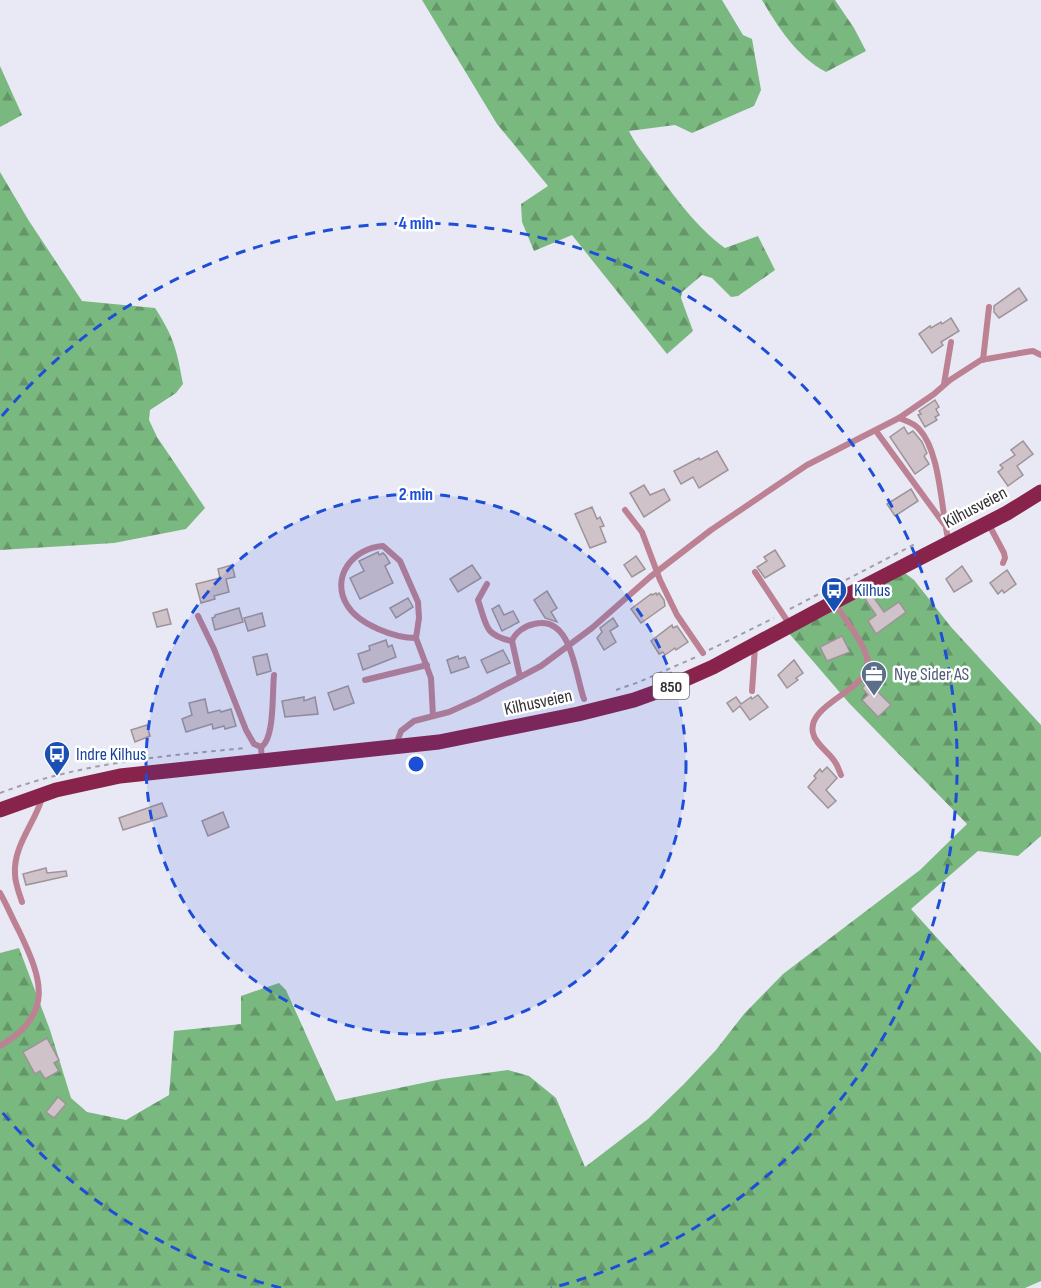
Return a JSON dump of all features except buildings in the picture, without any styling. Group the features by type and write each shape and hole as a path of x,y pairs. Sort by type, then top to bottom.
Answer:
{"main road":[{"name":"Kilhusveien","path":"0,810 43,794 120,776 261,754 396,747 496,732 625,702 682,681 988,523 1041,492"}],"lane":[{"path":"983,360 989,307"},
{"path":"944,384 951,342"},
{"path":"396,747 399,735 407,725 478,699 520,677 570,645 657,571 732,515 807,465 899,418 934,394 944,384 983,360 1033,351 1041,355"},
{"path":"899,418 919,428 930,446 937,472 949,543"},
{"path":"876,431 944,524"},
{"path":"626,510 642,532 677,615 703,654"},
{"path":"988,523 1004,553 1003,563"},
{"path":"416,638 383,632 355,614 347,606 341,586 342,577 351,561 361,553 383,546 400,561 418,602 419,618 416,638 427,665 432,687 433,716"},
{"path":"755,572 791,625"},
{"path":"486,584 478,600 489,632 495,638 512,641"},
{"path":"834,602 861,645 868,664 866,674 828,705 813,726 813,735 835,762 841,776"},
{"path":"198,616 214,649 246,730 261,754 271,726 274,675"},
{"path":"520,677 512,641 515,635 527,627 544,623 558,631 570,645 584,699"},
{"path":"752,691 755,644"},
{"path":"365,680 427,665"},
{"path":"22,902 15,868 24,837 38,812 43,794"},
{"path":"0,893 34,962 39,991 37,1006 27,1026 0,1046"}],"green space":[{"path":"422,0 722,0 743,35 752,39 761,90 754,106 692,133 675,125 629,131 669,189 704,231 725,248 758,236 775,270 738,296 731,297 712,278 702,275 682,292 681,298 693,331 667,354 572,235 534,251 522,222 521,204 548,186 497,124"},
{"path":"762,0 835,0 866,51 826,72 797,50"},
{"path":"0,66 22,115 0,127"},
{"path":"0,172 29,221 82,301 155,308 167,327 177,353 183,384 176,393 150,410 149,420 157,437 205,508 186,529 114,543 0,550"},
{"path":"893,564 914,580 951,627 1041,725 1041,836 1018,856 978,851 911,909 1041,1053 1041,1281 1025,1288 0,1288 0,953 19,948 50,1030 71,1098 87,1112 126,1120 169,1095 174,1031 241,1024 241,996 279,983 286,990 336,1101 442,1079 508,1070 529,1076 556,1098 585,1167 648,1119 716,1050 744,1014 783,974 920,870 967,824 849,703 787,631"}],"place":[{"name":"Kilhus","path":"834,613"},
{"name":"Nye Sider AS","path":"874,697"},
{"name":"Indre Kilhus","path":"57,777"}]}
